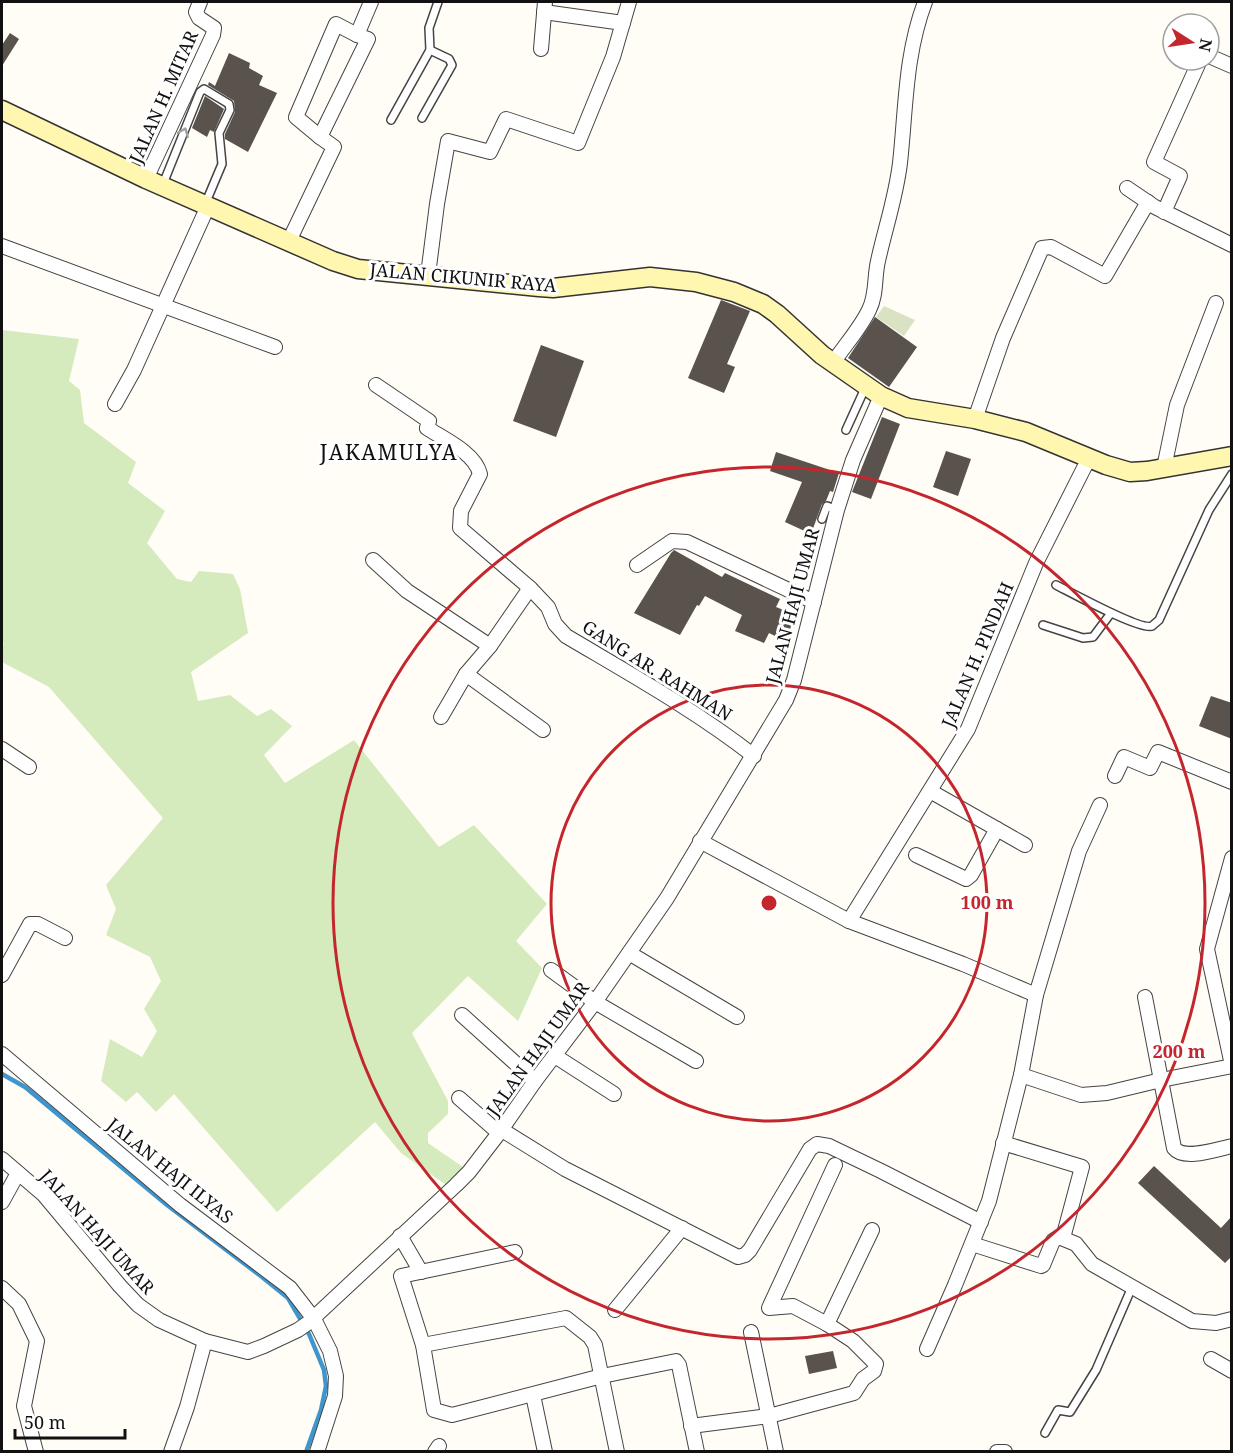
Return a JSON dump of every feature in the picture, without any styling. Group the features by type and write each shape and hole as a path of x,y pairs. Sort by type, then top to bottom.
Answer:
{"street":[{"name":"JALAN H. MITAR","path":"154,183 213,35 214,28 199,18 196,12 200,2"},
{"path":"357,35 371,2"},
{"path":"428,275 448,141 490,152 506,119 578,143 613,57 629,2"},
{"path":"832,363 868,312 875,295 877,264 887,229 899,165 908,63 917,22 925,2"},
{"path":"542,49 545,7 623,22"},
{"path":"289,241 333,147 320,137 296,117 336,24 368,39 320,137"},
{"path":"1164,212 1180,176 1154,162 1195,72"},
{"name":"JALAN CIKUNIR RAYA","path":"2,110 154,183 333,261 358,268 539,288 650,277 696,282 734,292 763,304 832,363 874,391 908,408 975,419 1026,432 1106,465 1130,472 1232,456"},
{"path":"1127,188 1164,212 1232,245"},
{"path":"975,419 1004,338 1042,248 1051,247 1105,276 1148,202"},
{"path":"115,404 164,306 206,206"},
{"path":"2,246 275,347"},
{"path":"1164,468 1177,405 1216,303"},
{"name":"GANG AR. RAHMAN","path":"376,385 429,421 427,428 466,454 479,467 480,474 461,511 460,528 530,588 548,607 555,624 566,636 719,729 754,756"},
{"name":"JALAN HAJI UMAR","path":"2,1159 44,1195 138,1305 159,1320 205,1341 248,1352 307,1324 469,1172 596,1002 667,898 754,756 786,700 794,680 837,510 874,391"},
{"name":"JALAN H. PINDAH","path":"849,921 968,729 1036,563 1089,458"},
{"path":"637,565 672,541 687,542 814,602"},
{"path":"373,560 407,591 490,646"},
{"path":"441,717 466,674 490,646 530,588"},
{"path":"466,674 543,730"},
{"path":"2,749 29,767"},
{"path":"1115,776 1124,756 1150,768 1158,752 1232,782"},
{"path":"930,791 1025,845"},
{"path":"927,1349 989,1200 1021,1075 1036,995 1079,851 1100,805"},
{"path":"916,855 966,879 971,875 997,829"},
{"path":"700,841 849,921 972,967 1036,995"},
{"path":"1021,1075 1081,1095 1107,1093 1232,1066 1207,949 1232,858"},
{"path":"2,975 30,924 39,924 65,938"},
{"path":"629,953 737,1017"},
{"path":"551,970 596,1002 696,1061"},
{"path":"1145,997 1177,1151 1187,1155 1232,1146"},
{"path":"462,1015 535,1081"},
{"name":"JALAN HAJI ILYAS","path":"2,1054 180,1205 290,1288 307,1324 330,1351 336,1376 335,1396 317,1452"},
{"path":"555,1056 614,1094"},
{"path":"459,1098 500,1132 565,1169 738,1257 750,1250 810,1149 817,1144 822,1144 881,1171 981,1222"},
{"path":"1003,1143 1082,1167 1063,1238"},
{"path":"691,1426 769,1416 854,1393 863,1379 874,1371 876,1364 853,1341 827,1324 793,1306 769,1308 835,1165"},
{"path":"2,1202 18,1173"},
{"path":"615,1310 682,1228"},
{"path":"827,1324 872,1230"},
{"path":"400,1236 421,1272"},
{"path":"972,1244 1041,1266 1053,1241 1059,1237 1063,1238 1076,1244 1092,1264 1192,1321 1216,1323 1232,1319"},
{"path":"515,1252 401,1276 423,1345 434,1410 452,1415 602,1376 676,1361 697,1452"},
{"path":"2,1288 19,1304 37,1341 24,1405 36,1452"},
{"path":"423,1345 566,1318 590,1337 595,1345 617,1452"},
{"path":"751,1332 776,1452"},
{"path":"171,1452 187,1407 205,1341"},
{"path":"1211,1359 1232,1371"},
{"path":"533,1395 545,1452"},
{"path":"998,1452 1005,1452"}],"lane":[{"path":"391,120 430,50 429,28 438,2"},
{"path":"422,118 452,65 449,59 430,50"},
{"path":"154,183 204,89 229,104 230,110 219,133 222,164 206,206"},
{"path":"846,429 874,391"},
{"path":"1056,585 1111,613 1144,627 1152,626 1159,620 1209,510 1232,474"},
{"path":"822,519 827,507 837,510"},
{"path":"1043,625 1083,639 1093,637 1111,613"},
{"path":"1045,1433 1058,1410 1070,1412 1096,1370 1132,1287"}],"green space":[{"path":"884,306 915,320 904,336 876,317"},
{"path":"2,330 79,339 69,381 80,390 84,423 136,462 128,483 165,511 147,543 177,579 191,582 199,571 233,574 240,589 248,633 191,672 198,701 230,695 257,716 271,709 292,726 264,755 285,783 354,740 439,847 474,825 547,904 516,941 542,968 518,1021 468,976 412,1033 448,1101 448,1114 428,1133 428,1143 463,1167 446,1185 401,1153 375,1122 277,1212 174,1094 156,1112 137,1092 126,1102 101,1081 110,1039 142,1057 157,1031 144,1009 161,981 150,957 106,935 116,909 106,885 163,818 49,687 2,662 4,644 2,642"}],"building":[{"path":"10,33 19,39 2,66 2,45"},
{"path":"229,53 250,63 249,68 263,76 259,85 277,93 248,152 225,139 235,112 234,101 208,85 209,82 215,86"},
{"path":"205,96 224,109 214,132 210,130 207,137 192,128"},
{"path":"721,300 750,311 727,364 735,367 724,393 688,378"},
{"path":"875,317 917,347 889,387 848,358"},
{"path":"541,345 584,361 556,437 513,421"},
{"path":"882,417 900,424 871,499 852,492"},
{"path":"946,451 971,459 958,496 933,487"},
{"path":"776,452 839,473 833,492 830,491 826,501 822,504 811,534 785,522 802,482 770,471"},
{"path":"674,550 722,577 725,573 780,599 776,607 796,615 785,641 769,633 764,643 735,631 742,615 705,596 699,606 697,605 680,635 634,613"},
{"path":"1211,696 1232,703 1232,739 1199,726"},
{"path":"1154,1166 1221,1228 1232,1216 1232,1256 1225,1263 1138,1183"},
{"path":"833,1351 837,1368 809,1374 805,1356"}],"waterway":[{"path":"2,1074 25,1087 167,1205 288,1298 309,1334 324,1370 326,1386 321,1410 306,1452"}],"district":[{"name":"JAKAMULYA","path":"389,453"}]}
